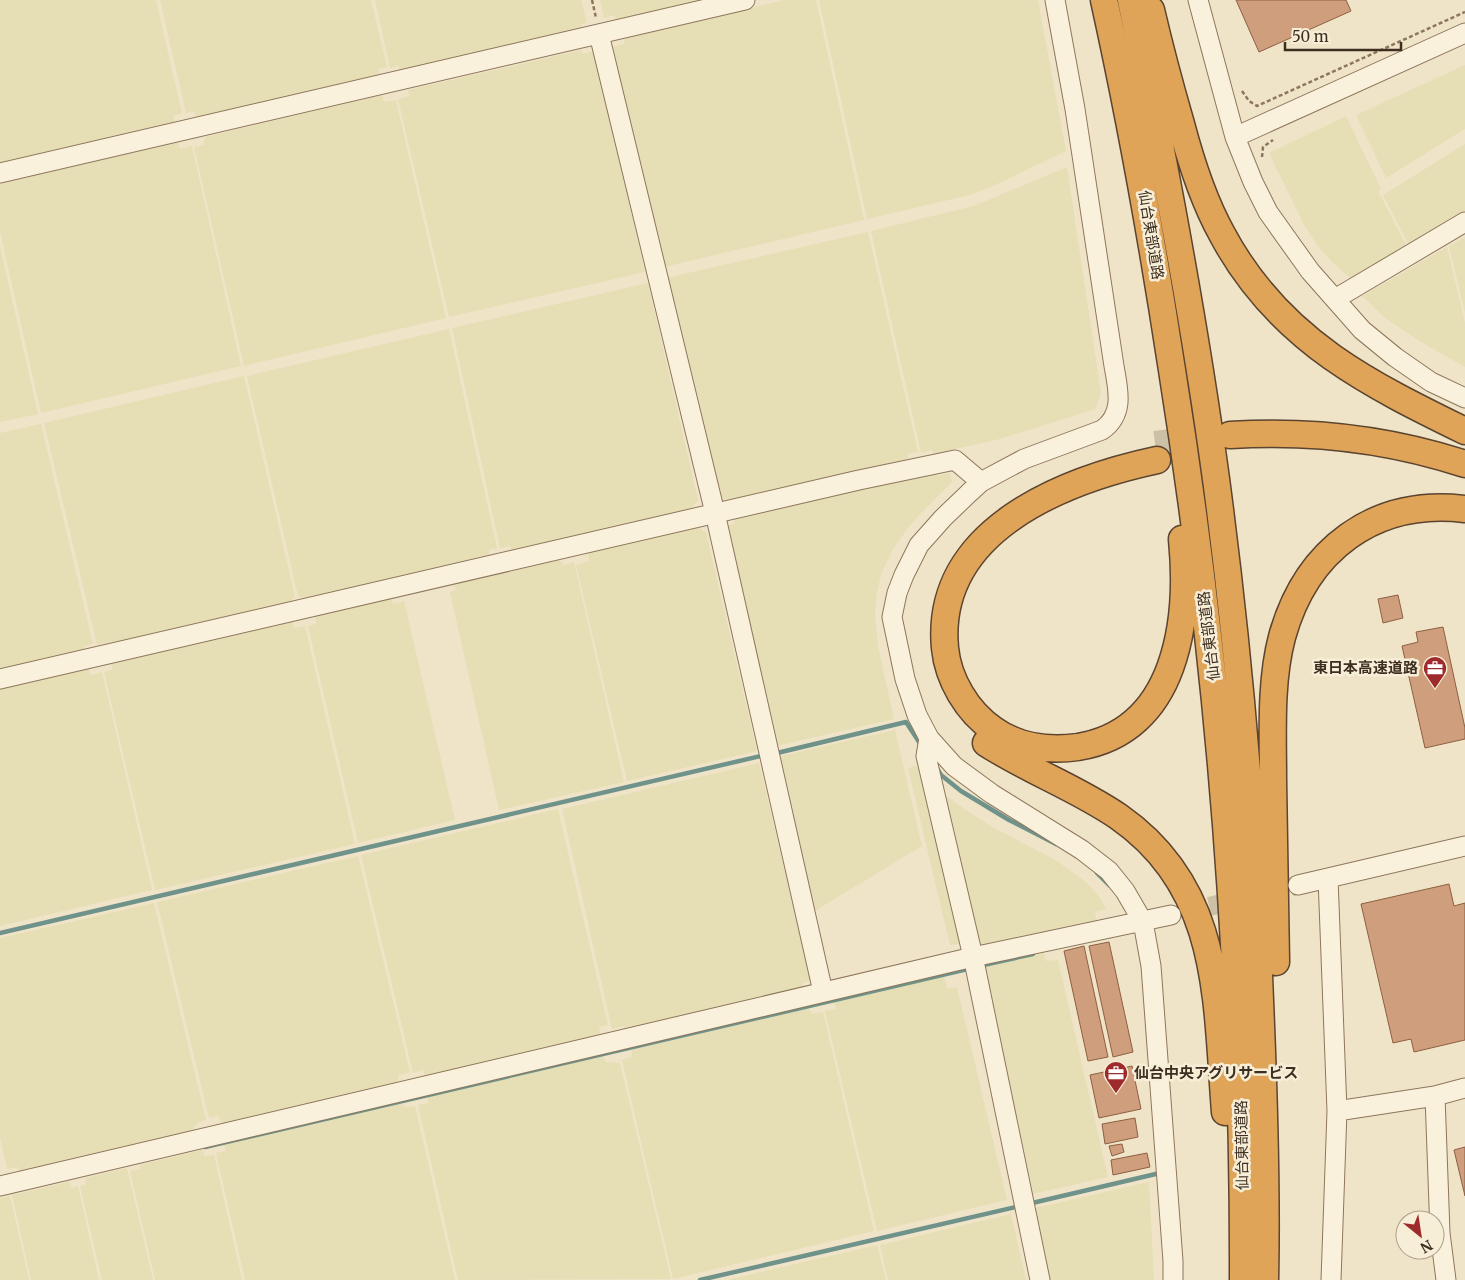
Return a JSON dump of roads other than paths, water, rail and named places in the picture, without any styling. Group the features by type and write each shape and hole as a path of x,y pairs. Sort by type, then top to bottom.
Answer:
{"highway":[{"name":"仙台東部道路","path":"1104,0 1143,191 1189,482 1218,717 1232,888 1237,987 1243,1139 1243,1280"},
{"name":"仙台東部道路","path":"1131,0 1168,183 1189,303 1216,476 1232,607 1256,888 1266,1136 1265,1280"},
{"path":"1148,0 1194,171 1221,233 1239,263 1285,318 1333,358 1393,393 1465,431"},
{"path":"1143,191 1152,312 1182,542 1180,638 1165,682 1153,702 1126,728 1111,737 1091,745 1066,749 1042,749 1017,742 994,730 975,714 953,680 946,657 944,635 946,610 953,587 963,566 998,527 1020,511 1048,496 1156,452 1098,460 1044,481 997,509 979,523 949,561 939,580 932,601 929,623 929,647 932,668 941,689 963,723 997,750 1094,802 1139,833 1172,869 1197,914 1211,962 1217,1009 1227,1140 1233,1280"},
{"path":"1465,464 1428,451 1333,435 1290,433 1231,442 1376,455 1425,466 1465,478"},
{"path":"1266,1242 1278,1134 1273,735 1276,669 1282,638 1299,593 1312,571 1330,550 1349,536 1371,523 1393,514 1418,508 1444,506 1465,509"}],"street":[{"path":"0,172 745,0"},
{"path":"1040,1280 928,747 905,679 892,616 897,593 919,545 942,518 981,482 1024,459 1086,436 1109,425 1116,415 1119,399 1075,109 1055,0"},
{"path":"1198,0 1235,137 1253,182 1268,212 1310,271 1362,330 1395,357 1431,382 1465,398"},
{"path":"1235,137 1465,33"},
{"path":"600,34 715,513 823,992"},
{"path":"1335,299 1465,222"},
{"path":"0,679 715,513 955,460 981,482"},
{"path":"928,747 992,794 1082,850 1109,871 1125,891 1143,922 1151,966 1173,1261 1172,1280"},
{"path":"1298,885 1465,846"},
{"path":"1328,878 1337,1111 1331,1280"},
{"path":"0,1186 823,992 975,964 1171,916"},
{"path":"1337,1111 1435,1096 1465,1088"},
{"path":"1435,1096 1440,1234 1446,1280"}],"waterway":[{"path":"773,754 906,722 921,745"},
{"path":"0,933 765,755"},
{"path":"937,768 941,775 961,791 1009,820 1056,844"},
{"path":"1097,873 1109,885"},
{"path":"979,966 1033,954"},
{"path":"205,1147 972,968"},
{"path":"1028,1204 1160,1173"},
{"path":"700,1280 1020,1206"}],"tunnel":[{"path":"1155,444 1230,435"},
{"path":"1182,913 1298,885"}],"place":[{"name":"東日本高速道路","path":"1435,689"},
{"name":"仙台中央アグリサービス","path":"1116,1094"}]}
